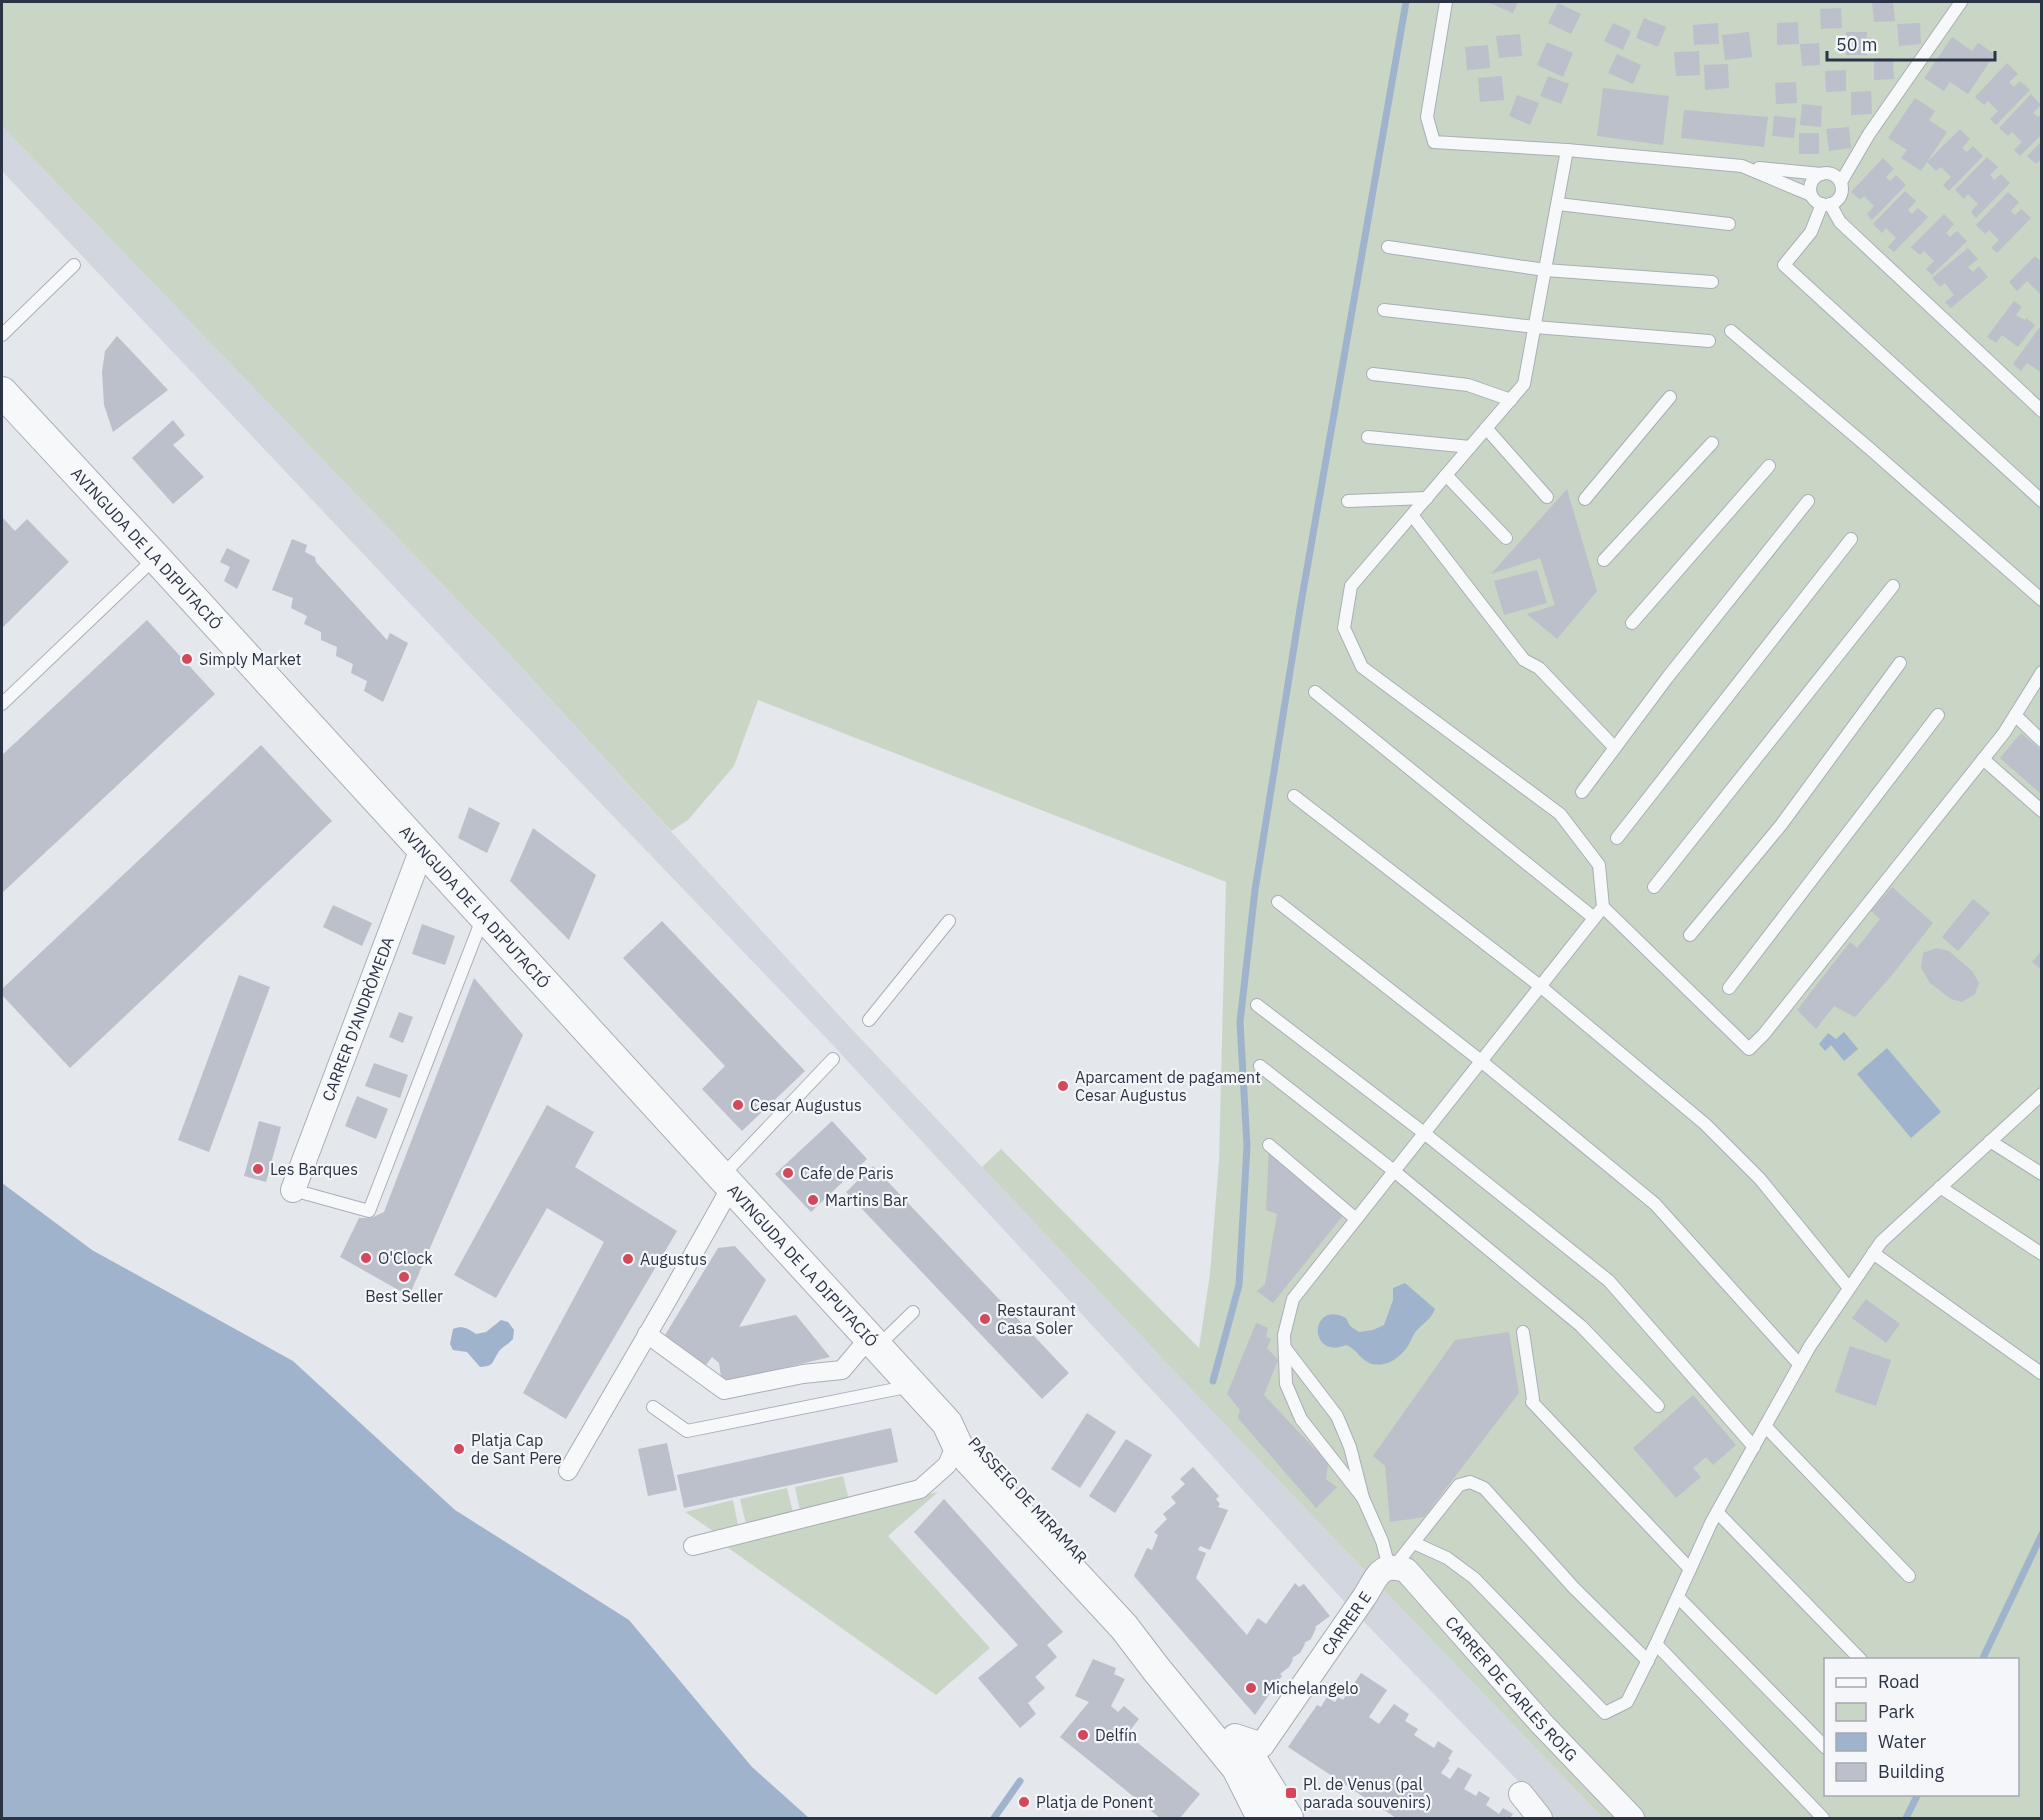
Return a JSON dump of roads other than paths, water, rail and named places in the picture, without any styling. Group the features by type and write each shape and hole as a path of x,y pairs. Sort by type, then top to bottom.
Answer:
{"street":[{"name":"AVINGUDA DE LA DIPUTACIÓ","path":"2,392 947,1422"},
{"name":"CARRER D'ANDRÒMEDA","path":"293,1190 422,849"},
{"path":"568,1471 647,1334 726,1182"},
{"path":"647,1334 724,1390 803,1374 842,1370 873,1342"},
{"name":"PASSEIG DE MIRAMAR","path":"947,1422 959,1449 1124,1627 1156,1669 1293,1815 1299,1818"},
{"name":"PASSEIG DE MIRAMAR","path":"947,1422 972,1437 1160,1644 1288,1818"},
{"path":"693,1546 920,1489 947,1465 951,1456"},
{"name":"CARRER E","path":"1254,1774 1381,1570 1392,1567"},
{"name":"CARRER DE CARLES ROIG","path":"1392,1567 1406,1570 1541,1723 1632,1818"},
{"path":"1521,1794 1540,1818"}],"lane":[{"path":"1446,2 1427,117 1434,142 1568,150 1821,174 1831,173 1841,182"},
{"path":"1821,174 1811,184 1811,195 1814,200 1826,204 1835,202 1841,194 1841,182 1869,134 1961,2"},
{"path":"1568,150 1524,384 1351,586 1344,628 1362,667 1560,814 1599,865 1603,907 1749,1049 1764,1034 2004,733 2042,672"},
{"path":"1746,167 1811,195"},
{"path":"1558,204 1729,224"},
{"path":"1826,204 1839,222 2042,411"},
{"path":"1826,204 1811,232 1784,265 2042,501"},
{"path":"1388,247 1545,270 1712,282"},
{"path":"2,335 74,265"},
{"path":"1384,310 1534,327 1709,341"},
{"path":"1731,331 2042,600"},
{"path":"1373,374 1468,385 1511,400"},
{"path":"1585,499 1670,397"},
{"path":"1486,428 1547,497"},
{"path":"1368,437 1470,447"},
{"path":"1604,560 1712,442"},
{"path":"1632,622 1769,466"},
{"path":"1446,475 1506,538"},
{"path":"1348,501 1427,498"},
{"path":"1582,792 1614,747 1808,501"},
{"path":"1412,515 1524,660 1539,668 1614,747"},
{"path":"1617,838 1851,539"},
{"path":"2,704 156,558"},
{"path":"1654,887 1893,586"},
{"path":"1690,935 1781,825 1900,663"},
{"path":"1315,692 1594,918"},
{"path":"1729,988 1938,715"},
{"path":"2015,715 2042,741"},
{"path":"1983,759 2042,812"},
{"path":"1294,796 1540,986 1705,1124 1760,1179 1849,1288"},
{"path":"1278,903 1481,1061 1655,1204 1799,1364"},
{"path":"1363,1498 1301,1419 1286,1384 1284,1335 1293,1299 1603,907"},
{"path":"293,1190 369,1211 484,916"},
{"path":"869,1020 949,921"},
{"path":"1257,1005 1424,1133 1609,1281 1754,1447"},
{"path":"726,1182 833,1059"},
{"path":"1260,1066 1394,1171 1581,1326 1658,1406"},
{"path":"1414,1544 1447,1558 1474,1578 1605,1713 1627,1702 1648,1662 1717,1512 1799,1364 1849,1288 1881,1242 2042,1094"},
{"path":"1990,1141 2042,1174"},
{"path":"1269,1144 1356,1219"},
{"path":"1940,1188 2042,1254"},
{"path":"1873,1253 2041,1373"},
{"path":"873,1342 913,1312"},
{"path":"1523,1332 1532,1401 1690,1569"},
{"path":"1284,1348 1337,1416 1350,1447 1363,1498 1392,1567 1414,1544 1459,1485 1470,1482 1484,1488 1574,1588 1648,1662"},
{"path":"653,1407 687,1431 912,1385"},
{"path":"1766,1426 1909,1576"},
{"path":"1717,1512 1860,1658"},
{"path":"1678,1597 1824,1746"},
{"path":"1656,1644 1823,1818"}],"water":[{"path":"1844,1032 1858,1049 1844,1061 1831,1045 1825,1051 1819,1044 1828,1033 1836,1039"},
{"path":"1887,1048 1941,1112 1911,1138 1857,1074"},
{"path":"2,1183 92,1250 293,1361 455,1510 629,1620 752,1767 809,1818 2,1818"},
{"path":"1405,1283 1435,1309 1430,1318 1415,1332 1407,1348 1394,1360 1386,1364 1372,1364 1346,1345 1334,1348 1325,1345 1320,1338 1318,1330 1320,1322 1325,1316 1334,1314 1346,1318 1350,1326 1359,1332 1373,1330 1384,1325 1393,1300 1393,1288"},
{"path":"501,1320 508,1322 514,1330 513,1339 499,1351 490,1365 480,1367 467,1352 453,1350 450,1344 453,1329 464,1328 476,1334 486,1332"}],"waterway":[{"path":"1213,1381 1239,1285 1247,1146 1240,1022 1255,890 1301,603 1406,2"},
{"path":"1983,1658 2042,1534"},
{"path":"994,1818 1020,1781"},
{"path":"1906,1818 1917,1796"}],"place":[{"name":"Simply Market","path":"187,659"},
{"name":"Aparcament de pagament Cesar Augustus","path":"1063,1086"},
{"name":"Cesar Augustus","path":"738,1105"},
{"name":"Les Barques","path":"258,1169"},
{"name":"Cafe de Paris","path":"788,1173"},
{"name":"Martins Bar","path":"813,1200"},
{"name":"O'Clock","path":"366,1258"},
{"name":"Augustus","path":"628,1259"},
{"name":"Best Seller","path":"404,1277"},
{"name":"Restaurant Casa Soler","path":"985,1319"},
{"name":"Platja Cap de Sant Pere","path":"459,1449"},
{"name":"Michelangelo","path":"1251,1688"},
{"name":"Delfín","path":"1083,1735"},
{"name":"Pl. de Venus (pal parada souvenirs)","path":"1291,1793"},
{"name":"Platja de Ponent","path":"1024,1802"}]}
